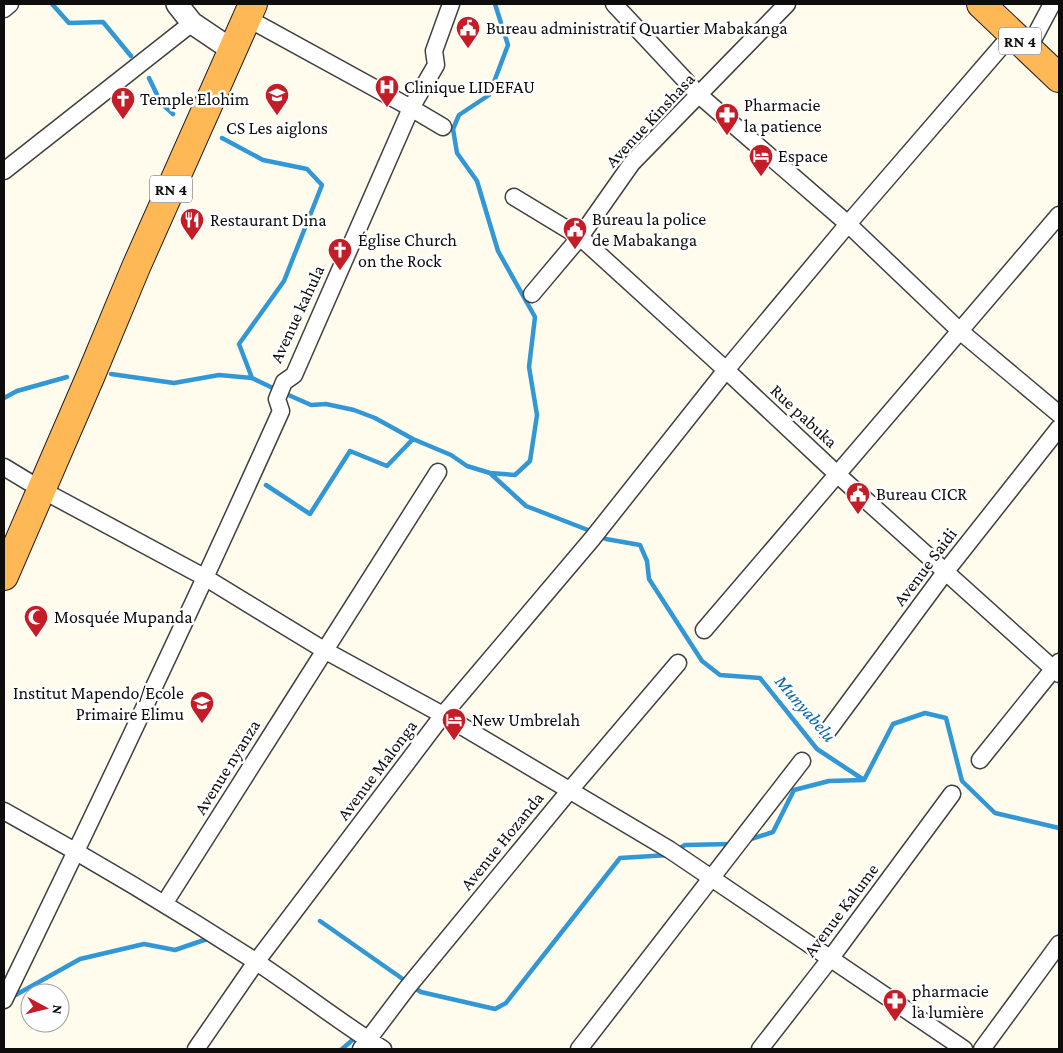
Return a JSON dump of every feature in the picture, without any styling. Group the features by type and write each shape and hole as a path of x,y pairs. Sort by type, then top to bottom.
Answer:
{"highway":[{"name":"RN 4","path":"981,4 1059,78"},
{"name":"RN 4","path":"4,576 136,267 250,11"}],"street":[{"path":"4,9 10,4"},
{"path":"177,4 192,23 232,50"},
{"name":"Avenue kahula","path":"4,1000 77,851 206,578 281,411 277,399 284,382 294,375 411,108 436,66 434,51 451,4"},
{"path":"614,4 699,95 848,224 961,332 1059,414"},
{"name":"Avenue Kinshasa","path":"532,294 580,238 632,163 787,4"},
{"name":"Avenue Malonga","path":"196,1049 256,962 443,715 592,539 726,370 848,224 1020,41 1052,4"},
{"path":"250,11 443,127"},
{"path":"5,168 192,23"},
{"name":"Rue pabuka","path":"514,197 580,238 726,370 838,476 1057,668"},
{"path":"704,630 838,476 1059,215"},
{"name":"Avenue Saidi","path":"826,732 946,571 1059,428"},
{"path":"4,467 42,490 206,578 324,650 443,715 675,853 964,1049"},
{"name":"Avenue nyanza","path":"164,904 438,472"},
{"name":"Avenue Hozanda","path":"361,1039 410,984 570,790 678,663"},
{"path":"980,760 1057,668"},
{"path":"579,1049 802,761"},
{"name":"Avenue Kalume","path":"760,1049 830,959 952,794"},
{"path":"4,811 77,851 164,904 256,962 361,1039 383,1049"},
{"path":"982,1049 1059,944"}],"waterway":[{"path":"52,4 69,23 103,22 131,56"},
{"path":"284,393 311,405 326,404 354,410 375,418 413,439 451,455 467,466 490,473 515,475 530,461 537,415 529,367 535,317 498,251 477,181 457,153 453,129 459,115 489,95 508,45 495,4"},
{"path":"149,78 161,103 173,114"},
{"path":"222,138 263,160 307,169 322,185 284,281 239,344 252,378"},
{"path":"111,374 174,383 219,375 252,378 277,390"},
{"path":"4,398 17,391 67,377"},
{"path":"266,485 310,514 350,451 387,466 413,439"},
{"name":"Munyabelu","path":"491,474 526,506 593,532"},
{"name":"Munyabelu","path":"600,536 606,539 640,545 647,561 649,579 702,661 720,675 760,678 817,749 864,780 893,724 925,713 946,718 962,781 995,813 1059,828"},
{"path":"748,840 773,832 794,790 829,781 864,780"},
{"path":"678,849 685,845 731,844"},
{"path":"413,987 421,992 495,1009 506,1003 620,858 669,855"},
{"path":"320,921 407,982"},
{"path":"12,997 80,959 144,944 175,950 210,938"},
{"path":"342,1049 356,1037"}],"place":[{"name":"Bureau administratif Quartier Mabakanga","path":"468,49"},
{"name":"Clinique LIDEFAU","path":"387,108"},
{"name":"CS Les aiglons","path":"277,116"},
{"name":"Temple Elohim","path":"123,120"},
{"name":"Pharmacie la patience","path":"727,136"},
{"name":"Espace","path":"761,177"},
{"name":"Restaurant Dina","path":"192,241"},
{"name":"Bureau la police de Mabakanga","path":"575,250"},
{"name":"Église Church on the Rock","path":"340,271"},
{"name":"Bureau CICR","path":"858,515"},
{"name":"Mosquée Mupanda","path":"36,638"},
{"name":"Institut Mapendo/Ecole Primaire Elimu","path":"202,724"},
{"name":"New Umbrelah","path":"454,741"},
{"name":"pharmacie la lumière","path":"895,1022"}]}
